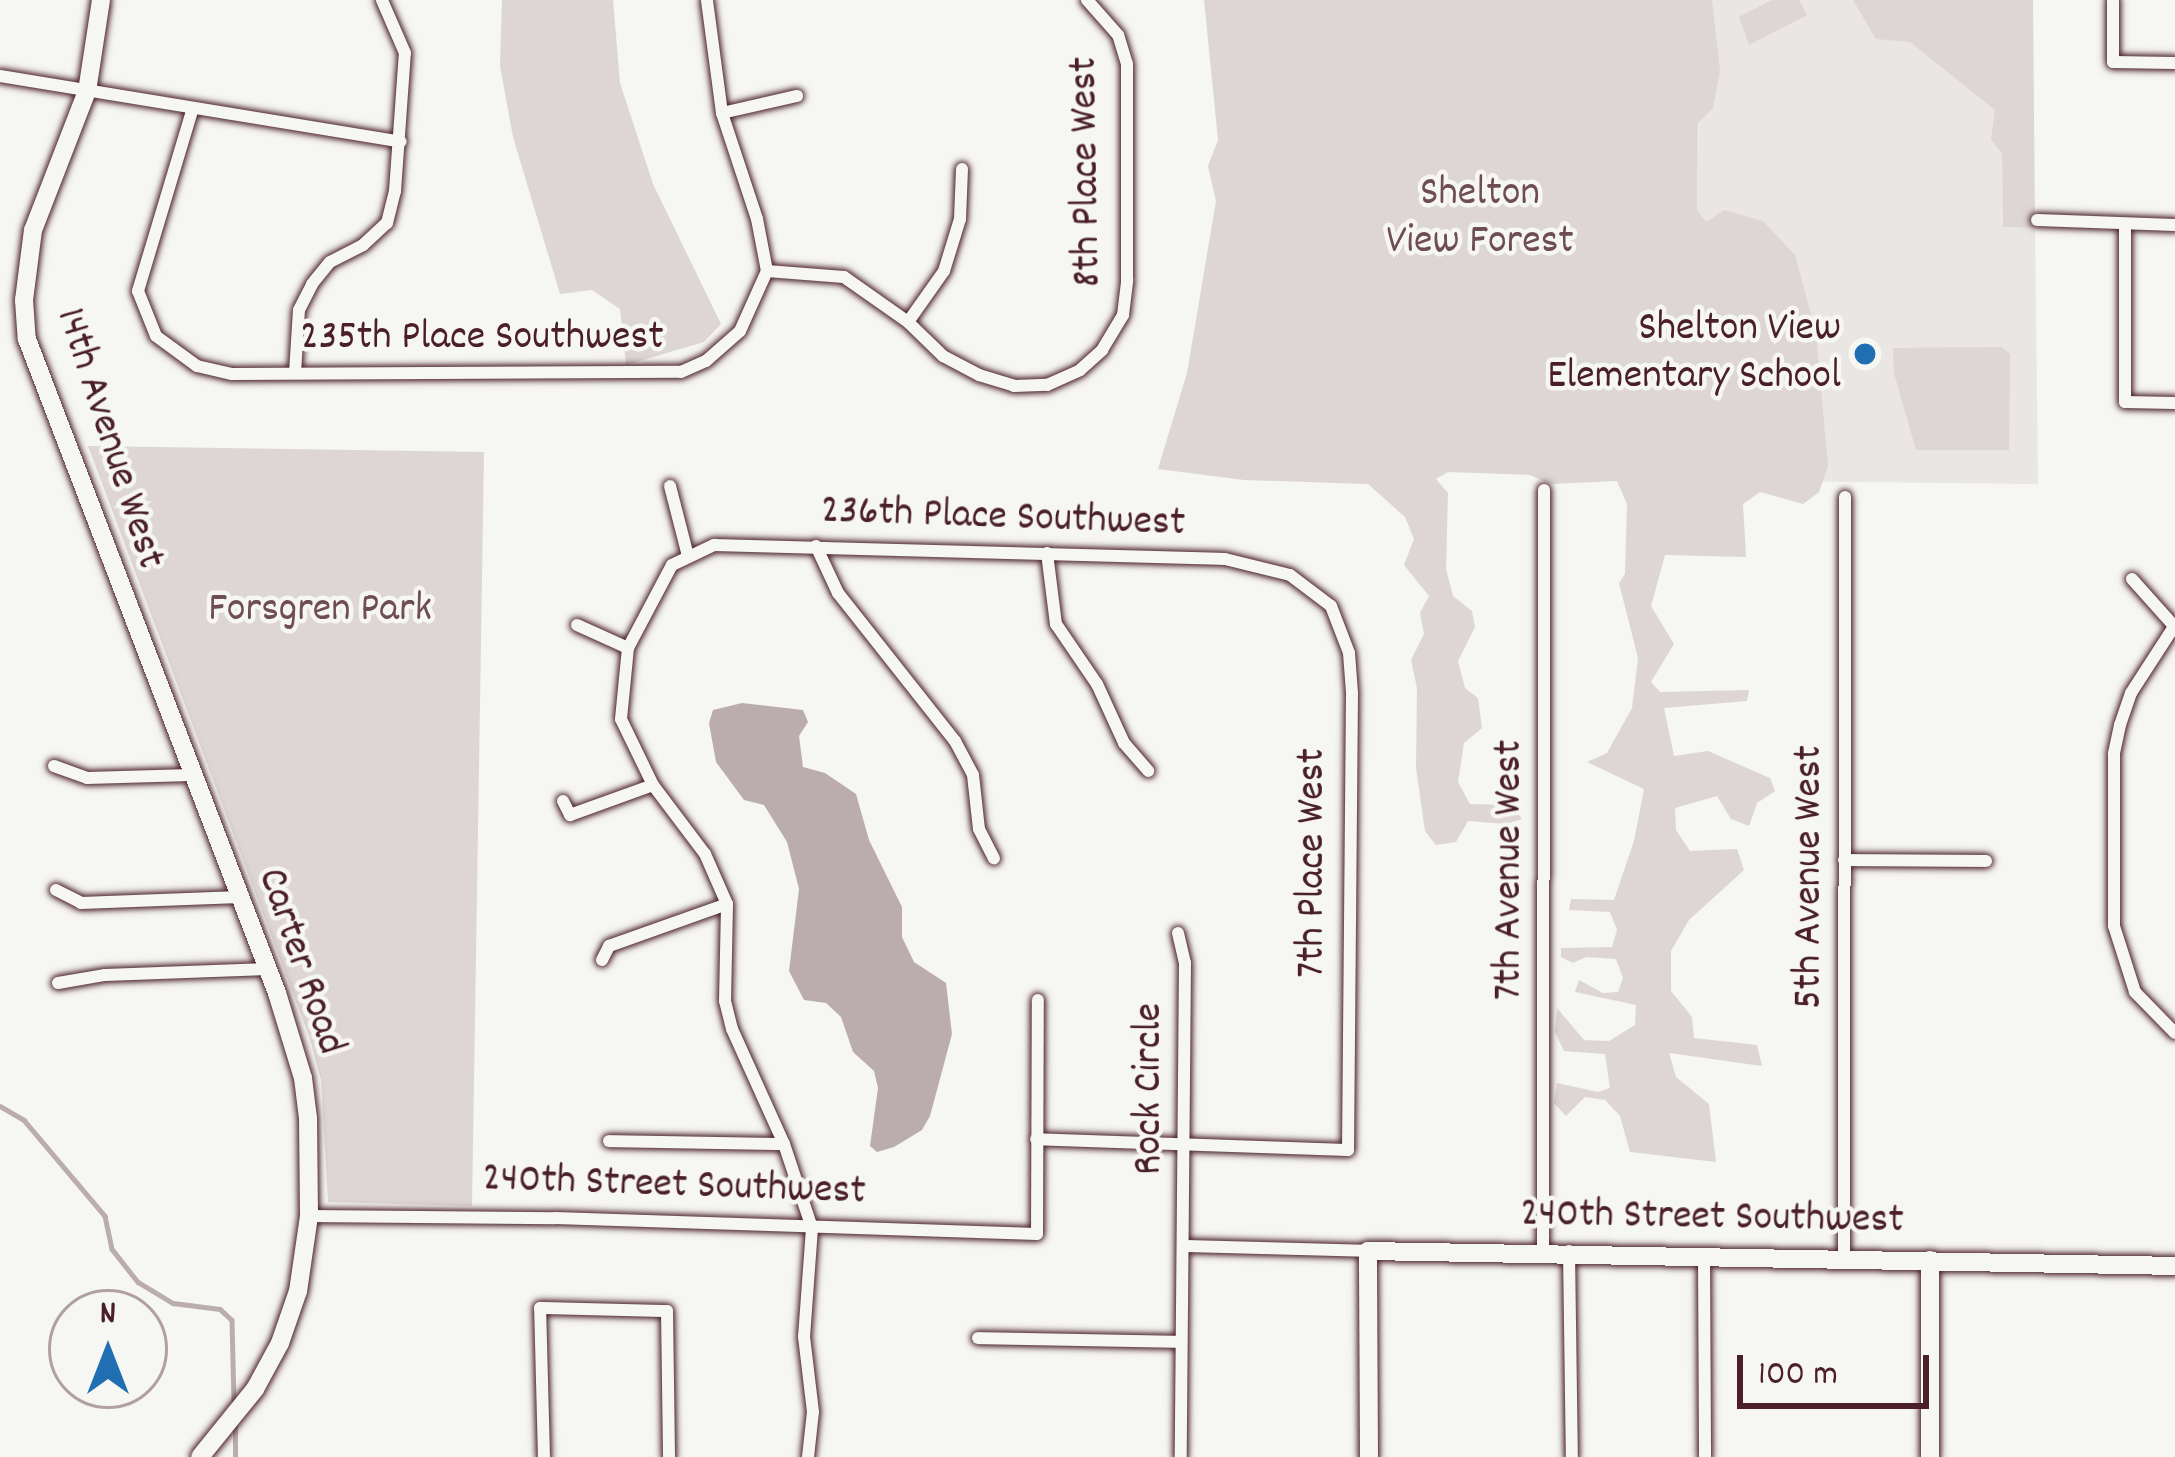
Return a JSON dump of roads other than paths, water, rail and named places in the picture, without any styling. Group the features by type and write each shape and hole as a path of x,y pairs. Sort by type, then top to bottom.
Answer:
{"street":[{"name":"14th Avenue West","path":"101,0 87,91 33,230 24,299 27,339 131,623"},
{"path":"295,374 299,310 330,262 363,245 387,224 401,142 405,53 382,0"},
{"path":"707,0 722,113 757,219 767,271 844,277 908,322 944,271 960,219 962,169"},
{"name":"8th Place West","path":"908,322 943,356 1013,386 1047,385 1080,370 1102,350 1123,315 1127,64 1118,34 1087,0"},
{"path":"2113,0 2113,62 2175,63"},
{"path":"0,76 401,142"},
{"path":"722,113 797,96"},
{"name":"235th Place Southwest","path":"192,111 141,266 138,290 156,337 197,366 232,374 681,372 706,361 740,331 767,271"},
{"path":"2037,220 2175,225"},
{"path":"2125,224 2125,402 2175,403"},
{"path":"670,486 688,556 672,566 657,586 628,648 621,719 653,785 705,854 727,904 724,1000 732,1030 784,1144 812,1228 804,1337 813,1412 808,1457"},
{"name":"7th Avenue West","path":"1543,1251 1544,490"},
{"name":"5th Avenue West","path":"1844,1256 1845,497"},
{"name":"236th Place Southwest","path":"688,556 714,545 1225,559 1262,566 1313,588"},
{"path":"816,546 838,593 955,741 973,775 979,829 994,857"},
{"path":"1047,553 1056,624 1097,684 1124,743 1148,771"},
{"path":"2132,579 2175,626 2131,693 2120,724 2114,754 2114,926 2135,992 2175,1033"},
{"name":"7th Place West","path":"1184,1143 1348,1150 1352,693 1343,627 1313,588"},
{"name":"Carter Road","path":"131,623 268,969 303,1078 309,1216 298,1291 280,1343 254,1389 205,1452"},
{"path":"577,626 628,648"},
{"path":"54,766 87,778 191,775"},
{"path":"563,801 570,815 653,785"},
{"path":"1844,860 1986,861"},
{"path":"56,890 81,903 240,897"},
{"path":"602,960 609,946 727,904"},
{"name":"Rock Circle","path":"1178,933 1185,963 1183,1246"},
{"path":"58,983 105,975 268,969"},
{"path":"1038,1000 1036,1139 1184,1143"},
{"name":"240th Street Southwest","path":"309,1216 555,1218 1037,1234 1036,1139"},
{"path":"609,1141 784,1144"},
{"path":"1181,1457 1183,1246"},
{"name":"240th Street Southwest","path":"1183,1246 2175,1266"},
{"path":"1369,1251 1369,1457"},
{"path":"1570,1251 1572,1457"},
{"path":"1704,1254 1705,1457"},
{"path":"1930,1260 1930,1457"},
{"path":"544,1457 540,1309 667,1311 669,1457"},
{"path":"978,1338 1180,1342"}],"waterway":[{"path":"0,1106 24,1120 105,1216 112,1249 138,1282 173,1303 220,1309 232,1320 234,1401"},
{"path":"235,1424 235,1457"}],"place":[{"name":"Shelton View Elementary School","path":"1865,354"}],"park label":[{"name":"Shelton View Forest","path":"1480,219"},
{"name":"Forsgren Park","path":"320,611"}]}
